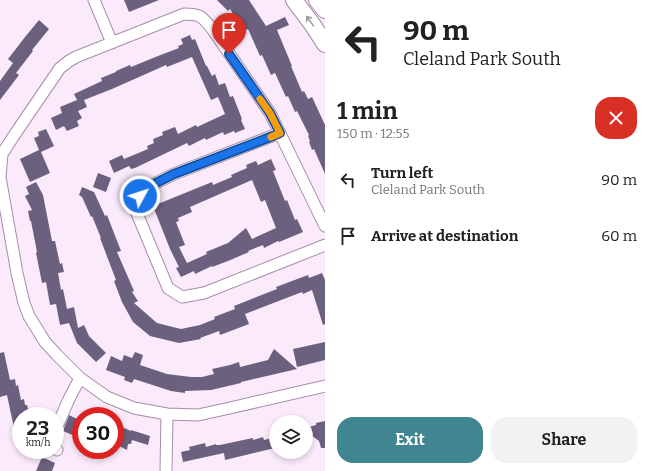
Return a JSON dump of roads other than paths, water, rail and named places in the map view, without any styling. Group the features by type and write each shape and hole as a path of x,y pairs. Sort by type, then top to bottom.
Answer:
{"highway":[{"path":"294,0 325,44"},
{"path":"317,0 325,10"}],"street":[{"path":"94,0 112,42"},
{"path":"325,226 270,113 213,30 203,18 197,14 184,14 76,56 69,61 60,68 2,154 0,177 17,273 24,303 29,316 45,342 80,378 107,397 134,408 167,414 198,414 325,386"},
{"path":"280,133 174,174 148,187 140,196 136,211 168,288 182,297 204,292 325,245"},
{"path":"64,410 80,378"},
{"path":"166,471 167,414"}]}
